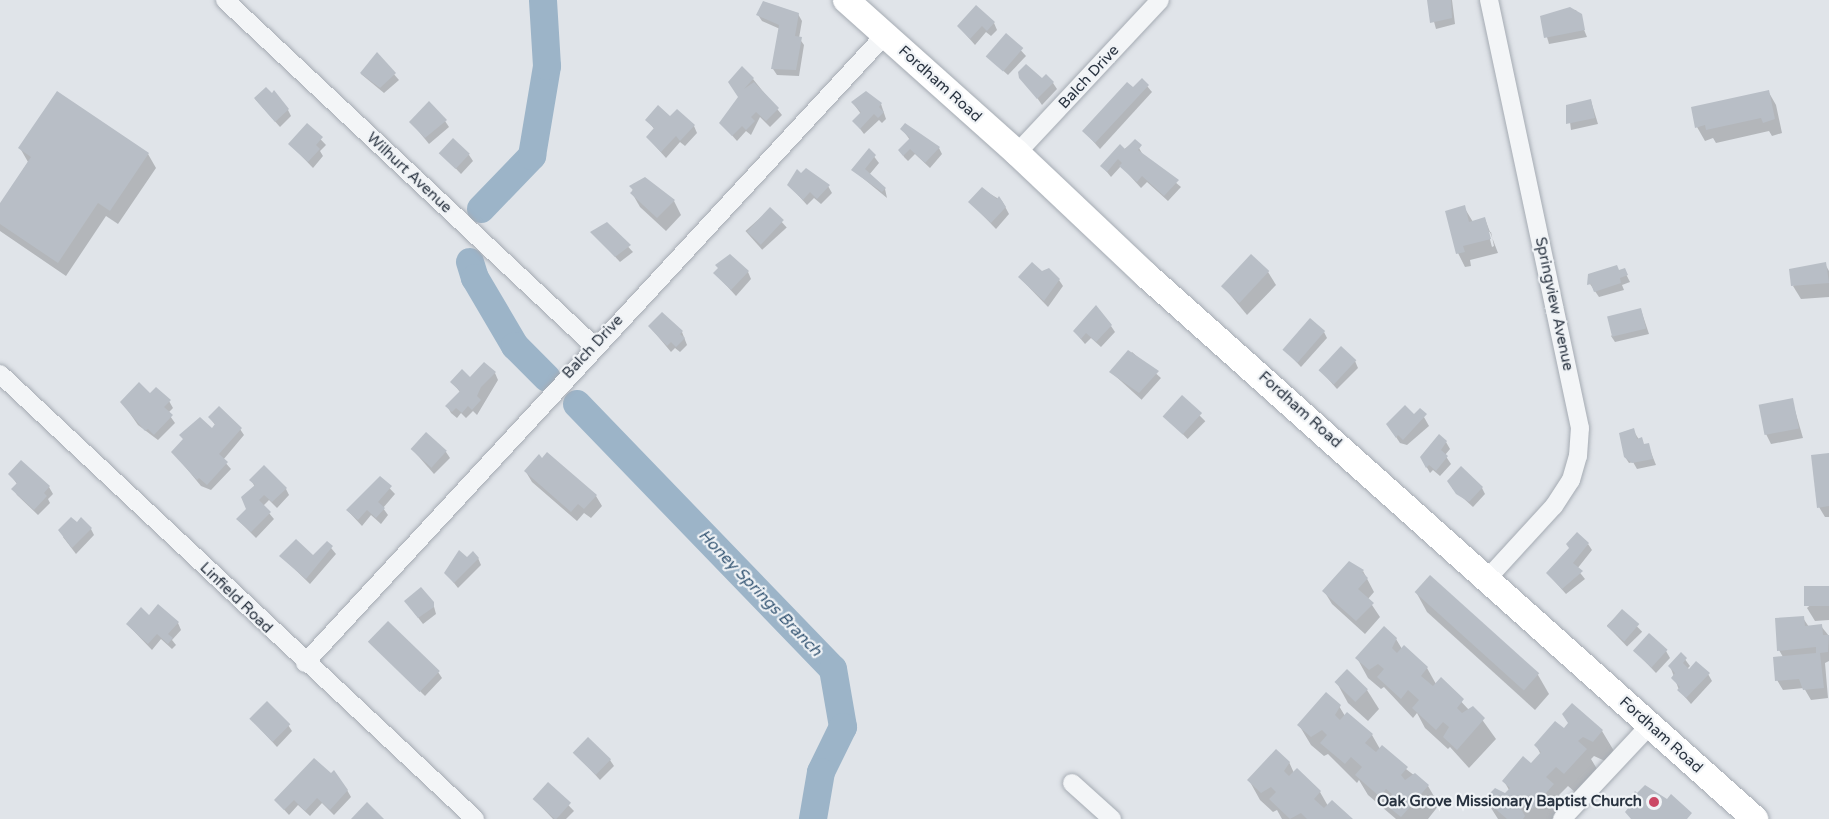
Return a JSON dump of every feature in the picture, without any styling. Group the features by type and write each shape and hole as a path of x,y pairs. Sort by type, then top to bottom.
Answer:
{"street":[{"name":"Wilhurt Avenue","path":"225,0 594,346"},
{"name":"Fordham Road","path":"846,0 1017,153 1146,275 1755,819"},
{"name":"Balch Drive","path":"1017,153 1160,0"},
{"name":"Springview Avenue","path":"1487,579 1554,506 1570,480 1578,456 1580,428 1489,0"},
{"name":"Balch Drive","path":"305,663 594,346 885,35"},
{"name":"Linfield Road","path":"0,374 305,663 475,819"},
{"path":"1562,819 1650,725"},
{"path":"1072,783 1112,819"}],"building":[{"path":"1427,0 1451,0 1452,18 1430,23"},
{"path":"763,1 799,13 795,36 802,37 796,70 771,69 779,25 756,15"},
{"path":"976,5 995,22 987,31 982,26 970,39 957,26"},
{"path":"1570,7 1582,14 1585,30 1544,38 1540,16"},
{"path":"1006,33 1023,48 1003,71 986,56"},
{"path":"377,52 396,73 380,88 360,73"},
{"path":"1026,64 1042,78 1046,74 1054,82 1037,99 1019,78 1018,72"},
{"path":"742,66 754,78 744,89 754,82 779,108 766,121 756,112 751,117 755,121 746,130 742,126 732,136 719,123 738,97 728,82"},
{"path":"1142,78 1149,85 1095,143 1082,131 1127,82 1133,87"},
{"path":"266,87 272,93 274,90 289,109 275,122 254,98"},
{"path":"1769,90 1775,119 1763,123 1761,118 1706,130 1705,125 1695,128 1691,107"},
{"path":"57,91 149,153 110,211 98,203 58,263 0,224 0,203 31,157 18,148"},
{"path":"866,91 882,103 879,107 884,112 878,118 874,114 860,129 852,121 861,112 851,102"},
{"path":"1591,99 1595,118 1566,124 1566,105"},
{"path":"429,101 447,120 425,138 409,122"},
{"path":"658,105 670,116 677,109 695,125 680,141 676,136 661,152 646,137 654,128 645,120"},
{"path":"307,123 323,137 316,145 320,149 308,162 288,144"},
{"path":"905,123 940,147 925,163 910,149 903,156 898,150 910,138 900,129"},
{"path":"453,138 470,154 455,169 439,153"},
{"path":"1135,139 1142,145 1138,150 1179,180 1164,196 1142,176 1137,182 1119,166 1122,163 1118,159 1107,172 1100,166 1120,144 1125,149"},
{"path":"869,148 876,155 865,169 886,188 882,192 851,170"},
{"path":"806,168 830,185 817,199 810,192 803,200 787,185 797,169 801,173"},
{"path":"645,177 675,200 657,218 630,193 633,190 629,186"},
{"path":"982,187 997,199 999,196 1006,207 991,223 968,202"},
{"path":"1465,205 1469,222 1485,217 1491,239 1463,246 1465,252 1456,254 1445,211"},
{"path":"770,207 784,220 761,245 747,232"},
{"path":"607,222 631,245 615,257 590,232"},
{"path":"730,254 749,271 731,290 713,273 718,268 715,265"},
{"path":"1251,254 1269,271 1239,303 1221,286"},
{"path":"1032,262 1042,271 1049,268 1060,279 1044,301 1018,277"},
{"path":"1826,262 1829,283 1791,286 1789,269"},
{"path":"1617,265 1619,270 1625,268 1628,275 1620,278 1621,283 1594,292 1591,284 1587,285 1588,274"},
{"path":"1096,305 1112,325 1096,342 1086,333 1081,339 1073,331"},
{"path":"1641,308 1646,328 1612,337 1607,316"},
{"path":"662,312 683,331 680,334 685,338 676,347 671,342 667,346 648,326"},
{"path":"1310,318 1325,331 1298,363 1282,350"},
{"path":"1341,346 1356,360 1334,384 1318,370"},
{"path":"1128,350 1159,371 1139,393 1109,372"},
{"path":"484,362 496,372 481,387 477,396 481,400 472,410 468,406 462,413 456,408 452,412 445,406 460,391 450,382 462,369 470,377"},
{"path":"139,382 150,393 156,387 171,400 164,407 173,415 154,435 148,429 145,431 120,402"},
{"path":"1182,395 1202,413 1183,435 1163,417"},
{"path":"1793,398 1799,428 1765,435 1759,405"},
{"path":"1405,405 1414,414 1420,408 1427,414 1403,440 1398,435 1396,438 1386,424"},
{"path":"219,406 242,428 219,454 228,462 207,485 199,478 197,480 171,452 183,439 179,435 200,417 212,428 215,424 208,417"},
{"path":"1634,428 1637,439 1642,437 1644,444 1649,443 1653,459 1632,463 1624,457 1619,433"},
{"path":"426,432 447,451 431,468 411,449"},
{"path":"1439,434 1447,441 1441,450 1448,456 1436,471 1429,465 1426,468 1420,457"},
{"path":"547,452 597,495 584,509 578,504 571,512 524,471 539,454 542,458"},
{"path":"1829,453 1829,506 1817,508 1811,455"},
{"path":"21,460 50,486 44,493 47,496 34,510 11,489 17,483 8,474"},
{"path":"264,465 287,488 272,502 264,495 259,500 271,512 251,532 236,519 246,509 241,497 255,485 249,480"},
{"path":"1461,466 1483,487 1469,502 1456,494 1447,481"},
{"path":"380,476 392,486 378,502 385,508 376,518 367,510 358,520 346,510"},
{"path":"71,517 77,522 81,517 92,528 72,548 58,530"},
{"path":"1577,532 1589,543 1573,563 1583,571 1562,589 1546,573 1569,548 1566,544"},
{"path":"296,539 313,555 327,541 333,546 306,579 279,556"},
{"path":"459,550 467,557 473,551 479,558 454,583 444,573"},
{"path":"1349,561 1364,570 1362,572 1368,578 1358,589 1374,603 1356,621 1322,591"},
{"path":"1430,575 1539,673 1524,690 1415,592"},
{"path":"1804,586 1829,586 1829,606 1804,606"},
{"path":"421,587 434,602 434,607 418,618 404,601"},
{"path":"158,604 179,622 168,634 173,638 168,644 157,634 148,644 126,624 141,607 149,615"},
{"path":"1622,609 1639,624 1624,641 1607,626"},
{"path":"1804,616 1805,626 1822,624 1823,635 1829,635 1828,652 1820,653 1824,688 1803,690 1799,679 1775,681 1773,657 1816,653 1816,647 1777,651 1775,618"},
{"path":"388,621 440,671 420,692 368,642"},
{"path":"1384,626 1397,638 1392,648 1397,653 1404,645 1428,667 1421,676 1433,686 1441,677 1464,699 1457,708 1462,713 1473,706 1485,718 1457,750 1443,737 1449,727 1443,722 1436,730 1412,708 1419,700 1408,690 1401,699 1377,677 1384,669 1378,664 1369,670 1355,658"},
{"path":"1649,633 1668,650 1652,668 1633,651"},
{"path":"1681,652 1687,658 1683,663 1689,669 1696,661 1710,673 1686,698 1677,690 1680,687 1671,678 1675,673 1668,666"},
{"path":"1347,669 1368,689 1355,702 1334,682"},
{"path":"1326,692 1341,705 1335,715 1340,720 1347,712 1373,734 1365,743 1376,752 1382,745 1408,767 1401,775 1405,780 1415,773 1429,785 1401,817 1386,805 1392,794 1386,789 1380,797 1355,775 1362,767 1351,757 1345,764 1320,743 1327,735 1322,730 1311,737 1297,725"},
{"path":"267,701 290,724 273,742 249,719"},
{"path":"1572,703 1603,730 1593,742 1583,737 1578,741 1587,749 1564,774 1556,767 1546,777 1554,784 1532,809 1524,802 1520,807 1525,816 1523,819 1507,819 1484,799 1495,788 1505,793 1510,788 1502,781 1523,756 1531,763 1541,752 1534,745 1555,721 1564,728 1568,723 1562,714"},
{"path":"588,737 611,759 596,775 573,753"},
{"path":"1276,749 1290,762 1284,771 1289,776 1297,768 1321,791 1314,799 1324,808 1332,800 1353,819 1307,819 1301,813 1290,819 1269,799 1276,792 1271,787 1261,793 1247,780"},
{"path":"314,758 331,773 334,770 348,790 330,810 317,798 305,811 294,800 284,810 274,800"},
{"path":"548,782 571,803 555,819 533,799"},
{"name":"Oak Grove Missionary Baptist Church","path":"1645,785 1667,799 1671,794 1692,813 1687,819 1631,819 1625,812 1629,807 1626,805 1635,791 1637,793"},
{"path":"367,802 384,819 351,819"}],"waterway":[{"name":"Honey Springs Branch","path":"481,209 532,156 547,66 543,0"},
{"name":"Honey Springs Branch","path":"470,262 475,278 515,346 547,378"},
{"name":"Honey Springs Branch","path":"577,404 833,669 843,727 821,772 813,819"}],"place":[{"name":"Oak Grove Missionary Baptist Church","path":"1654,802"}]}
